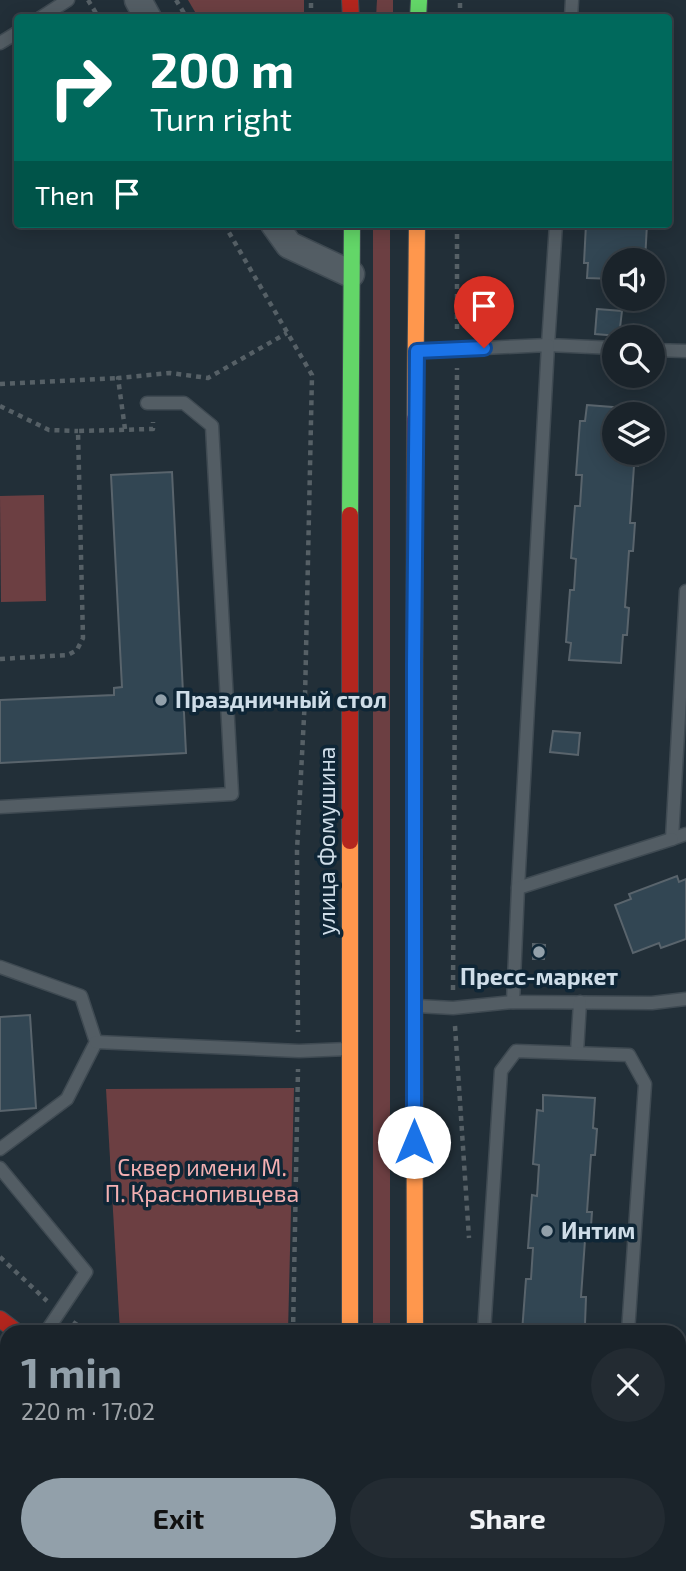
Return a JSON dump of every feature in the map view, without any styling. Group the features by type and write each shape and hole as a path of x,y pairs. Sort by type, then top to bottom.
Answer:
{"main road":[{"name":"улица Фомушина","path":"350,1325 352,228"},
{"path":"415,1325 413,1006 417,228"}],"street":[{"path":"277,228 289,245 351,274"}],"lane":[{"path":"46,14 68,0"},
{"path":"513,1002 556,228"},
{"path":"417,351 548,345 602,347"},
{"path":"665,350 686,351"},
{"path":"0,807 232,794 212,426 184,404 150,403"},
{"path":"672,839 686,592"},
{"path":"518,888 686,834"},
{"path":"0,967 81,996 96,1042 67,1099 0,1149"},
{"path":"413,1006 453,1008 513,1002 652,1003 686,999"},
{"path":"576,1052 580,1002"},
{"path":"96,1042 299,1051 352,1049"},
{"path":"484,1325 500,1071 516,1051 629,1055 645,1084 628,1325"},
{"path":"0,1168 86,1272 51,1325"}],"path":[{"path":"226,228 312,375 305,698 297,850 299,1051 293,1325"},
{"path":"457,228 453,1008 470,1244"},
{"path":"0,384 170,373 208,378 287,333"},
{"path":"118,377 125,429"},
{"path":"0,406 48,430 78,431 153,429 150,403"},
{"path":"0,659 68,655 76,650 83,638 78,431"},
{"path":"0,1257 77,1325"}],"green space":[{"path":"188,0 304,0 304,14 196,14"},
{"path":"377,0 393,0 393,14 376,14"},
{"path":"373,228 390,228 390,1325 373,1325"},
{"path":"44,495 46,601 1,602 0,496"},
{"name":"Сквер имени М. П. Краснопивцева","path":"294,1088 288,1325 120,1325 106,1089"}],"building":[{"path":"586,228 647,228 646,248 602,248 602,279 587,278 588,263 584,263"},
{"path":"597,309 622,311 620,325 602,325 602,335 595,334"},
{"path":"587,405 602,406 602,465 638,465 634,466 630,523 635,523 633,551 629,551 625,607 629,608 627,635 623,635 621,663 569,660 571,643 566,642 570,590 574,590 576,559 571,558 575,506 580,506 582,475 576,475 580,421 585,421"},
{"path":"172,472 186,753 0,763 0,700 114,695 114,688 122,687 111,475"},
{"path":"553,731 580,733 578,755 550,752"},
{"path":"677,876 679,882 686,879 686,939 661,948 659,943 633,953 615,905 631,899 629,894"},
{"name":"Пресс-маркет","path":"533,944 545,945 544,959 533,959"},
{"path":"30,1015 36,1108 0,1111 0,1017"},
{"path":"543,1095 595,1098 593,1128 597,1129 595,1155 591,1155 587,1212 592,1212 590,1240 585,1240 581,1297 586,1297 585,1324 523,1325 526,1279 531,1279 533,1248 528,1248 532,1195 537,1196 539,1165 533,1164 537,1110 543,1111"}],"traffic: fast":[{"path":"418,14 419,0"},
{"path":"350,515 352,228"}],"traffic: slow":[{"path":"415,419 417,228"},
{"path":"350,841 350,1325"},
{"path":"414,864 415,1325"}],"traffic: jam":[{"path":"350,0 351,14"},
{"path":"414,864 415,419"},
{"path":"350,515 350,841"},
{"path":"0,1319 8,1325"}],"place":[{"name":"Праздничный стол","path":"161,700"},
{"name":"Пресс-маркет","path":"539,952"},
{"name":"Интим","path":"547,1231"}],"route":[{"path":"414,1142 417,351 484,348"}]}
